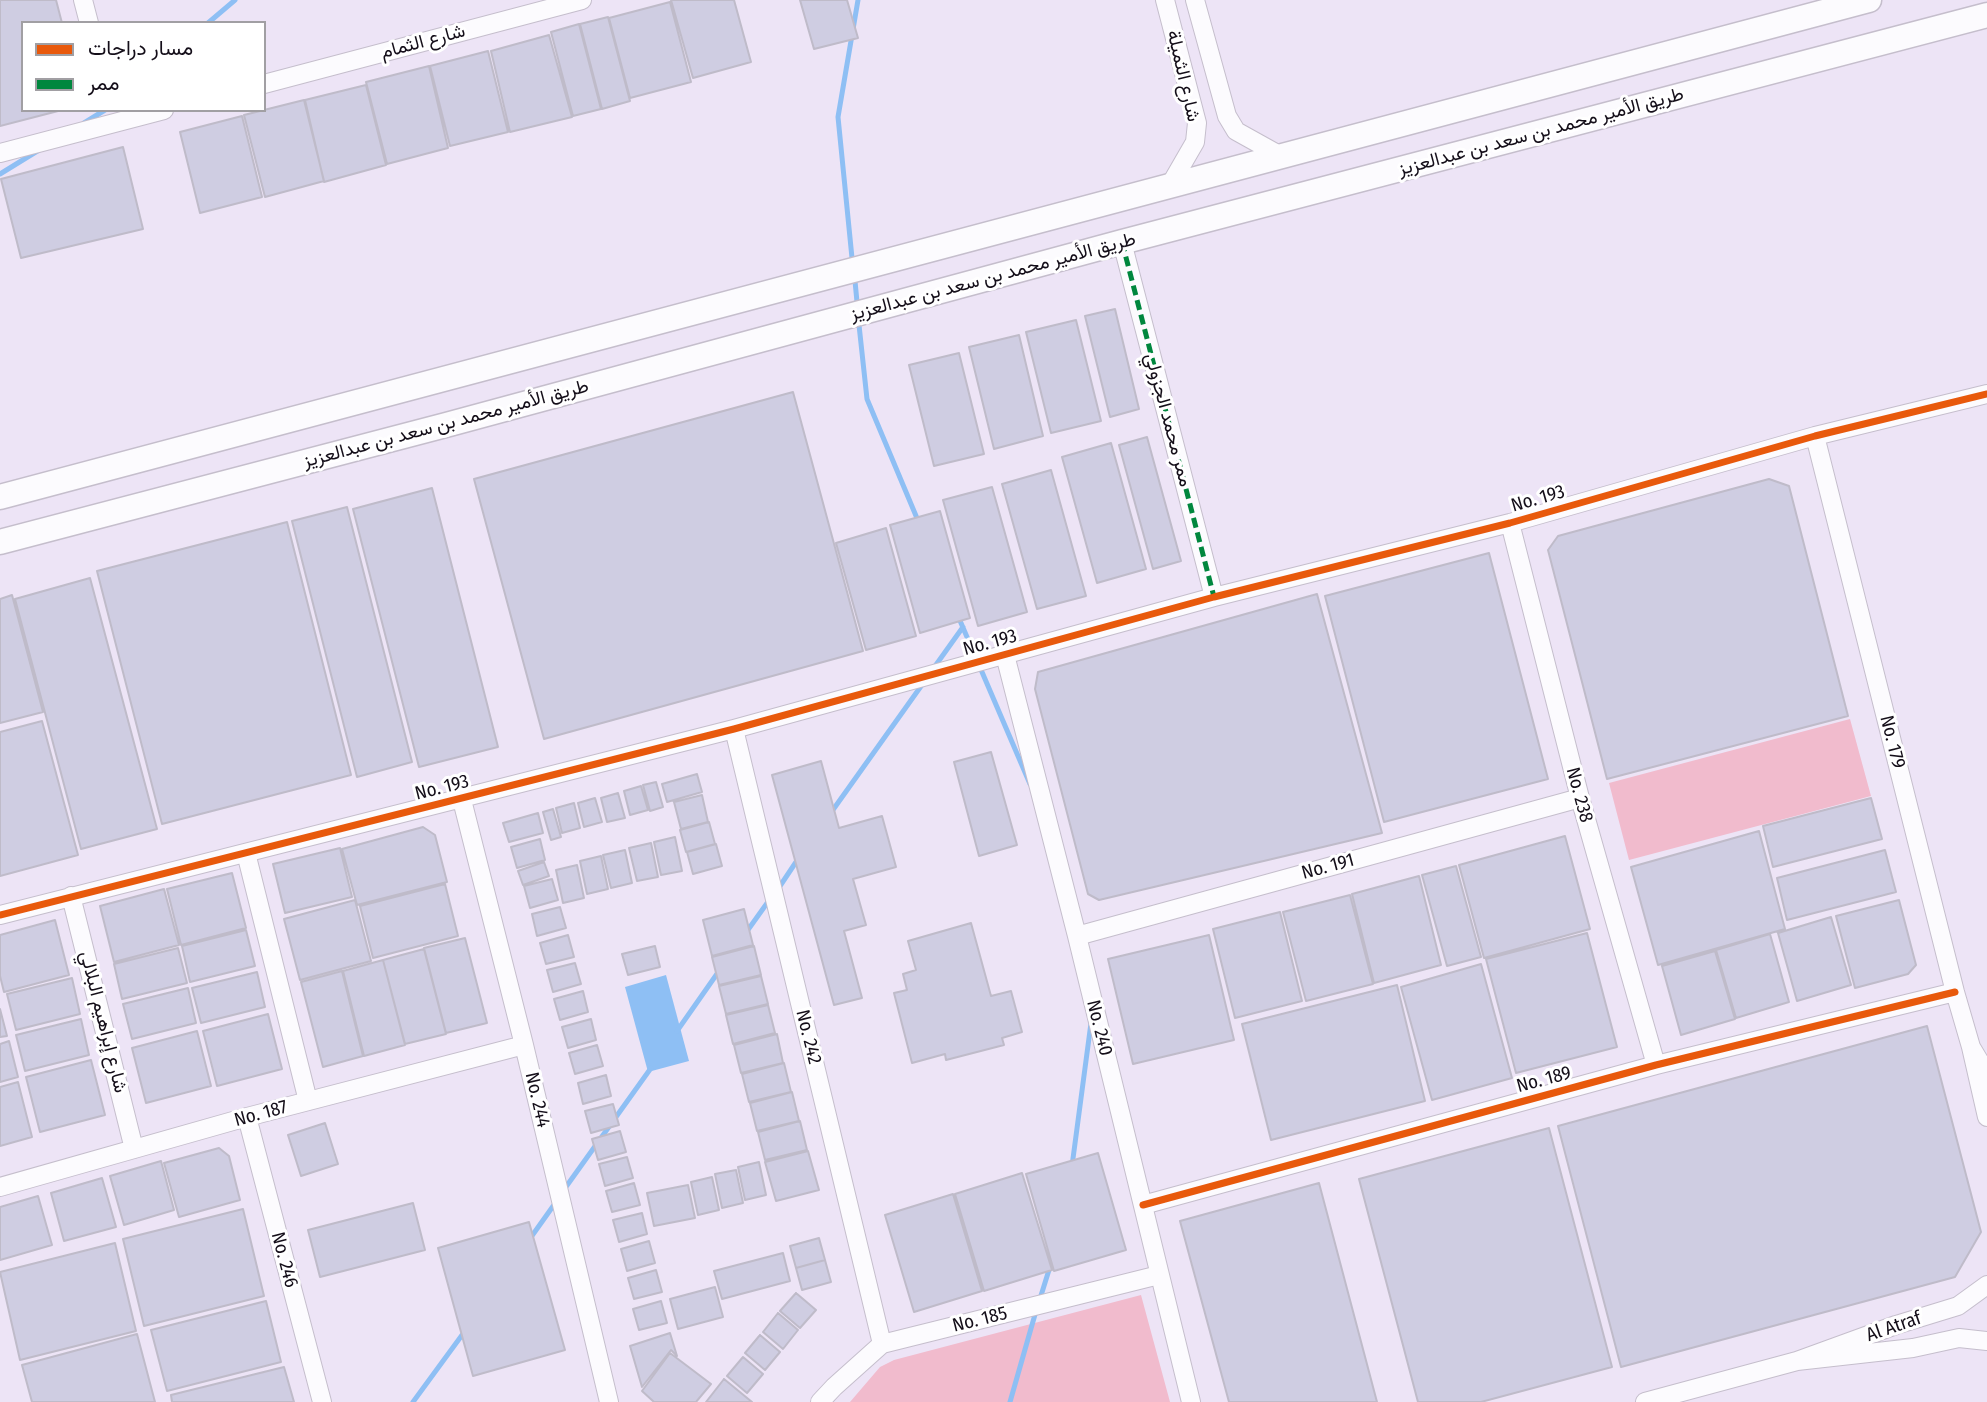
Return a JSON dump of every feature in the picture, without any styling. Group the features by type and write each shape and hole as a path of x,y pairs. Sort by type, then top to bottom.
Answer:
{"main road":[{"path":"0,497 1869,0"},
{"name":"طريق الأمير محمد بن سعد بن عبدالعزيز","path":"0,541 473,418 1122,242 1987,15"}],"street":[{"path":"83,0 88,21"},
{"name":"شارع الثمام","path":"266,83 582,0"},
{"name":"شارع الثميلة","path":"1165,0 1197,123 1195,142 1169,187"},
{"name":"شارع الثميلة","path":"1195,0 1227,116 1237,131 1281,156"},
{"path":"0,153 113,117 149,112"},
{"name":"ممر محمد الجزولي","path":"1122,242 1214,597"},
{"name":"No. 193","path":"0,915 734,729 1214,597 1510,523 1815,436 1986,393"},
{"name":"No. 179","path":"1815,436 1971,1047"},
{"name":"No. 238","path":"1510,523 1580,799 1656,1065"},
{"name":"No. 240","path":"1004,655 1077,936 1191,1402"},
{"name":"No. 242","path":"734,729 882,1344"},
{"name":"No. 191","path":"1077,936 1580,799"},
{"name":"No. 244","path":"462,800 524,1045 609,1402"},
{"path":"246,853 308,1101"},
{"name":"شارع إبراهيم البلالي","path":"71,896 134,1149"},
{"name":"No. 189","path":"1143,1205 1656,1065 1955,992"},
{"name":"No. 187","path":"0,1187 247,1117 524,1045"},
{"path":"1971,1047 1987,1074"},
{"path":"1971,1047 1987,1117"},
{"name":"No. 246","path":"247,1117 322,1402"},
{"name":"No. 185","path":"820,1402 882,1344 1159,1275"},
{"name":"Al Atraf","path":"1645,1402 1797,1362 1896,1325 1958,1306 1987,1285"},
{"name":"Al Atraf","path":"1797,1362 1913,1348 1959,1338 1987,1341"}],"shaded area":[{"path":"1850,719 1871,796 1629,860 1609,783"},
{"path":"1141,1295 1170,1402 850,1402 880,1367 894,1360"}],"water":[{"path":"666,975 689,1061 648,1072 625,987"}],"building":[{"path":"0,0 56,0 61,21 21,21 21,112 54,112 0,126"},
{"path":"671,0 734,0 751,62 693,78"},
{"path":"800,0 847,0 858,38 814,49"},
{"path":"670,2 691,82 630,98 609,18"},
{"path":"608,17 630,101 602,109 580,24"},
{"path":"579,24 601,109 573,116 551,32"},
{"path":"549,35 572,117 510,132 491,51"},
{"path":"488,51 508,132 450,146 430,66"},
{"path":"429,66 448,148 387,164 366,82"},
{"path":"366,85 386,165 324,182 305,100"},
{"path":"304,100 324,181 265,197 244,115 266,112 266,110"},
{"path":"242,116 262,197 200,213 180,132"},
{"path":"123,147 143,229 21,258 1,179"},
{"path":"1115,309 1139,409 1110,417 1085,316"},
{"path":"1076,320 1101,421 1051,433 1026,332"},
{"path":"1019,335 1043,436 994,449 969,347"},
{"path":"959,353 984,454 934,466 909,365"},
{"path":"793,392 863,651 544,739 474,479"},
{"path":"1147,437 1181,561 1153,569 1119,445"},
{"path":"1111,443 1146,569 1097,583 1062,457"},
{"path":"1051,470 1086,596 1037,609 1002,484"},
{"path":"1769,479 1789,486 1848,716 1607,779 1548,550 1558,536"},
{"path":"992,487 1027,612 978,626 943,500"},
{"path":"432,488 498,747 419,767 353,509"},
{"path":"347,507 412,762 357,777 292,521"},
{"path":"940,511 970,618 920,633 890,525"},
{"path":"287,522 351,775 162,824 97,571"},
{"path":"886,528 916,636 866,650 836,543"},
{"path":"1489,553 1548,779 1384,822 1325,596"},
{"path":"90,578 157,829 81,849 15,599"},
{"path":"1317,594 1382,833 1099,900 1088,894 1035,689 1038,672"},
{"path":"12,595 43,712 0,723 0,599"},
{"path":"42,721 78,855 0,876 0,732"},
{"path":"991,752 1017,845 979,856 954,762"},
{"path":"821,761 839,828 882,816 896,867 853,879 866,925 844,931 862,998 834,1005 772,775"},
{"path":"697,774 702,792 667,802 662,784"},
{"path":"656,782 663,807 650,811 643,785"},
{"path":"641,786 648,810 630,815 624,791"},
{"path":"618,793 625,818 607,822 601,798"},
{"path":"702,795 708,822 681,829 674,802"},
{"path":"595,798 602,822 584,827 578,803"},
{"path":"1871,798 1882,839 1773,867 1763,826"},
{"path":"574,803 580,828 562,833 556,808"},
{"path":"553,809 561,837 551,840 543,812"},
{"path":"538,813 543,833 509,842 503,823"},
{"path":"709,822 715,844 686,852 680,830"},
{"path":"423,827 435,835 447,882 357,905 342,849"},
{"path":"1759,831 1785,929 1658,965 1631,867"},
{"path":"1565,836 1590,929 1484,958 1459,865"},
{"path":"675,837 682,871 661,875 654,842"},
{"path":"540,839 545,860 517,868 511,847"},
{"path":"651,843 658,877 637,881 629,848"},
{"path":"716,844 722,866 693,874 687,852"},
{"path":"340,848 352,897 285,913 273,864"},
{"path":"625,850 632,883 611,888 603,855"},
{"path":"1885,850 1896,892 1787,920 1777,878"},
{"path":"601,856 608,889 587,894 580,861"},
{"path":"544,862 549,876 523,885 518,871"},
{"path":"577,865 584,898 563,903 556,870"},
{"path":"1456,866 1481,957 1447,966 1422,875"},
{"path":"232,873 246,928 181,945 167,889"},
{"path":"1419,876 1441,965 1374,983 1352,894"},
{"path":"552,879 558,900 530,908 524,886"},
{"path":"445,884 458,936 373,958 360,906"},
{"path":"164,889 179,945 114,962 100,906"},
{"path":"1350,895 1373,984 1306,1001 1283,912"},
{"path":"355,900 371,961 300,980 284,919"},
{"path":"1899,900 1916,965 1908,974 1855,988 1836,916"},
{"path":"560,907 566,928 537,936 532,914"},
{"path":"744,909 753,945 712,956 703,920"},
{"path":"1280,912 1302,1001 1235,1018 1213,929"},
{"path":"1831,917 1851,985 1797,1001 1778,933"},
{"path":"55,920 69,975 4,992 0,976 0,935"},
{"path":"971,923 991,996 1011,991 1022,1032 1002,1038 1004,1045 946,1060 945,1054 912,1063 894,993 907,990 903,974 916,970 908,941"},
{"path":"246,930 255,966 190,982 182,946"},
{"path":"1587,933 1617,1047 1516,1073 1486,959"},
{"path":"1770,934 1789,1002 1736,1018 1716,950"},
{"path":"568,935 574,957 546,964 540,943"},
{"path":"1209,935 1234,1040 1133,1064 1108,959"},
{"path":"465,938 487,1023 446,1033 424,948"},
{"path":"655,946 660,967 628,975 622,954"},
{"path":"754,946 761,975 719,985 712,957"},
{"path":"178,948 187,983 122,999 114,964"},
{"path":"424,949 446,1034 405,1044 383,960"},
{"path":"1715,951 1735,1019 1681,1035 1662,966"},
{"path":"383,960 405,1045 364,1056 343,971"},
{"path":"575,963 581,984 553,992 547,970"},
{"path":"1481,964 1512,1078 1432,1100 1401,987"},
{"path":"342,971 363,1056 323,1067 301,982"},
{"path":"257,972 265,1007 201,1023 192,988"},
{"path":"761,976 768,1004 726,1014 719,986"},
{"path":"72,978 80,1014 16,1030 7,994"},
{"path":"1397,985 1425,1101 1271,1140 1242,1024"},
{"path":"188,988 196,1023 132,1039 123,1004"},
{"path":"583,991 588,1012 560,1020 554,999"},
{"path":"768,1005 775,1033 733,1044 726,1015"},
{"path":"0,1009 7,1036 0,1037"},
{"path":"268,1014 282,1069 217,1086 203,1031"},
{"path":"81,1019 89,1055 25,1071 16,1035"},
{"path":"591,1019 596,1040 568,1048 562,1027"},
{"path":"1927,1026 1981,1232 1955,1277 1621,1367 1558,1126"},
{"path":"197,1031 211,1086 146,1103 132,1048"},
{"path":"777,1034 783,1063 741,1073 734,1045"},
{"path":"9,1041 18,1077 0,1082 0,1044"},
{"path":"597,1045 603,1066 575,1074 569,1053"},
{"path":"91,1060 105,1115 40,1132 26,1077"},
{"path":"784,1063 791,1092 749,1102 742,1074"},
{"path":"606,1075 611,1096 583,1104 578,1083"},
{"path":"18,1082 32,1137 0,1146 0,1087"},
{"path":"792,1092 799,1121 757,1131 750,1103"},
{"path":"613,1104 619,1125 591,1133 585,1111"},
{"path":"800,1121 807,1150 765,1160 758,1132"},
{"path":"325,1123 338,1164 301,1176 288,1135"},
{"path":"1549,1128 1612,1367 1481,1402 1418,1402 1359,1179"},
{"path":"620,1131 626,1152 598,1160 592,1139"},
{"path":"219,1148 229,1156 240,1200 179,1217 164,1163"},
{"path":"808,1151 819,1190 776,1201 765,1162"},
{"path":"1098,1153 1126,1250 1054,1271 1026,1174"},
{"path":"627,1157 633,1178 605,1186 599,1164"},
{"path":"161,1161 174,1210 124,1225 110,1176"},
{"path":"759,1162 766,1195 745,1200 738,1167"},
{"path":"736,1170 743,1203 722,1208 715,1174"},
{"path":"1022,1173 1052,1270 984,1291 955,1194"},
{"path":"712,1177 719,1210 698,1215 691,1182"},
{"path":"102,1178 116,1227 64,1241 51,1193"},
{"path":"634,1183 640,1205 612,1212 606,1191"},
{"path":"1319,1183 1377,1402 1229,1402 1180,1221"},
{"path":"688,1185 695,1218 654,1226 647,1193"},
{"path":"953,1194 982,1291 914,1312 885,1215"},
{"path":"38,1196 52,1245 0,1260 0,1207"},
{"path":"413,1203 425,1250 320,1277 308,1230"},
{"path":"243,1209 264,1296 144,1326 123,1239"},
{"path":"642,1213 647,1234 619,1242 613,1220"},
{"path":"529,1222 565,1350 473,1376 438,1248"},
{"path":"819,1238 825,1260 796,1268 790,1246"},
{"path":"649,1241 655,1263 627,1271 621,1249"},
{"path":"115,1243 136,1331 20,1360 0,1272"},
{"path":"783,1253 790,1281 722,1299 714,1271"},
{"path":"825,1260 831,1282 802,1290 796,1268"},
{"path":"656,1270 662,1292 634,1299 628,1278"},
{"path":"715,1287 723,1317 678,1329 670,1299"},
{"path":"796,1293 816,1310 800,1328 780,1311"},
{"path":"266,1301 281,1362 167,1391 151,1330"},
{"path":"661,1301 667,1323 639,1330 633,1309"},
{"path":"778,1313 798,1330 783,1349 763,1332"},
{"path":"670,1333 677,1356 671,1350 642,1387 630,1346"},
{"path":"137,1334 155,1402 32,1402 22,1365"},
{"path":"760,1335 780,1352 765,1370 745,1353"},
{"path":"670,1353 711,1384 696,1402 654,1402 642,1391"},
{"path":"743,1357 763,1374 747,1393 727,1376"},
{"path":"284,1367 294,1402 172,1402 171,1395"},
{"path":"724,1379 752,1402 706,1402"}],"waterway":[{"path":"210,21 235,0"},
{"path":"852,258 838,117 858,0"},
{"path":"84,123 102,112"},
{"path":"0,174 39,150"},
{"path":"855,281 857,302"},
{"path":"859,325 867,399 919,523"},
{"path":"958,616 1030,784"},
{"path":"933,669 963,627"},
{"path":"830,814 924,682"},
{"path":"778,889 798,859"},
{"path":"745,934 770,899"},
{"path":"677,1031 719,971"},
{"path":"1072,1166 1091,1023"},
{"path":"563,1191 651,1068"},
{"path":"529,1240 556,1202"},
{"path":"1039,1302 1053,1257"},
{"path":"1010,1402 1036,1311"},
{"path":"413,1402 465,1331"}],"marked path":[{"path":"1122,242 1214,597"}],"cycle path":[{"path":"0,915 734,729 1214,597 1510,523 1815,436 1987,394"},
{"path":"1143,1205 1656,1065 1955,992"}]}
